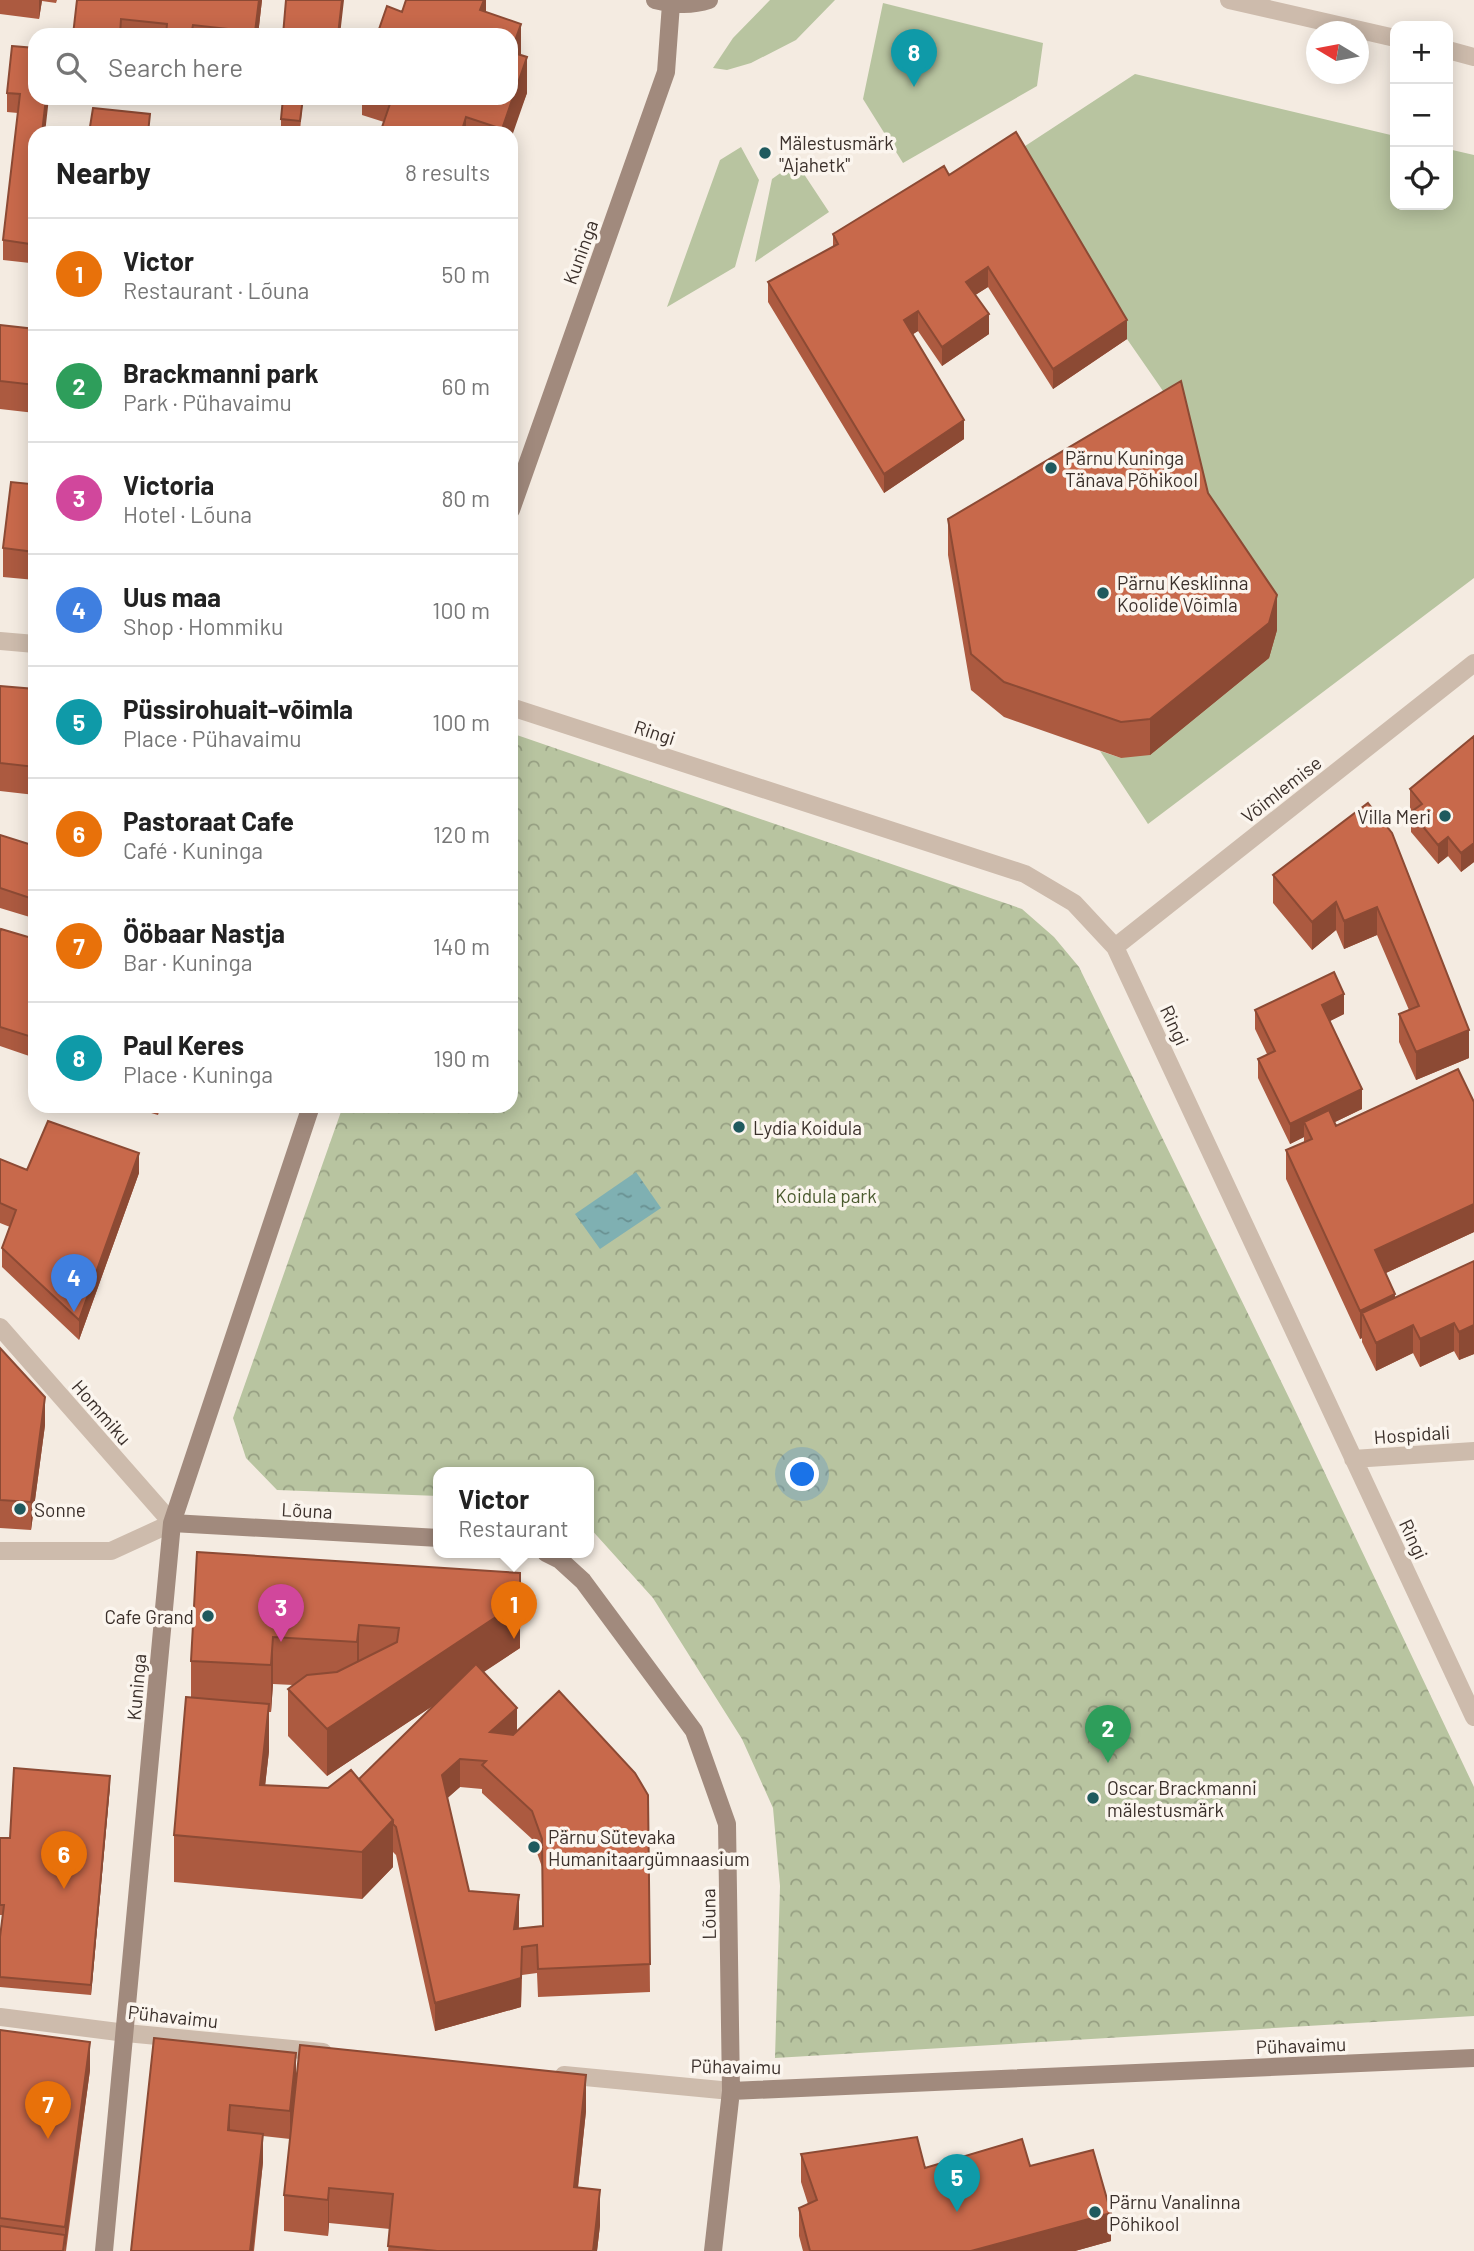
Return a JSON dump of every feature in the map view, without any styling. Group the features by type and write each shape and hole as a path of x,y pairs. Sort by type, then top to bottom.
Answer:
{"street":[{"path":"663,2 697,4 709,0"},
{"path":"1229,0 1390,37"},
{"name":"Kuninga","path":"518,490 666,72 663,2"},
{"path":"1453,52 1474,57"},
{"path":"0,641 28,643"},
{"name":"Võimlemise","path":"1115,947 1474,663"},
{"name":"Ringi","path":"518,710 1025,874 1074,903 1115,947 1474,1717"},
{"name":"Kuninga","path":"104,2251 172,1524 309,1113"},
{"name":"Hommiku","path":"0,1328 172,1524"},
{"name":"Hospidali","path":"1353,1459 1474,1451"},
{"path":"0,1551 111,1551 172,1524"},
{"name":"Lõuna","path":"172,1524 433,1538"},
{"name":"Lõuna","path":"557,1558 583,1581 694,1731 727,1824 731,2091 713,2251"},
{"name":"Pühavaimu","path":"0,2017 126,2033 346,2054"},
{"name":"Pühavaimu","path":"552,2074 731,2091 1474,2058"}],"green space":[{"path":"770,0 835,0 796,40 751,63 727,70 713,68 733,38"},
{"path":"883,3 1043,43 1037,86 903,163 863,99"},
{"path":"1135,74 1390,135 1390,210 1453,210 1453,150 1474,155 1474,578 1148,824 1100,751 1121,758 1208,529 1181,417 1127,339 1016,152"},
{"path":"741,147 759,180 735,267 667,307 720,160"},
{"path":"796,162 829,212 755,262 772,179"},
{"name":"Koidula park","path":"518,735 1022,909 1054,937 1079,967 1293,1406 1474,1787 1474,2016 775,2058 780,1886 773,1808 742,1739 653,1598 594,1533 594,1467 433,1467 433,1496 277,1490 246,1458 233,1418 341,1113 518,1113"}],"water":[{"path":"636,1172 661,1208 600,1249 575,1214"}],"building":[{"path":"77,0 259,0 256,28 193,25 192,28 167,28 167,24 121,19 120,28 74,28"},
{"path":"286,0 342,0 339,28 284,28"},
{"path":"406,0 484,0 480,10 521,24 518,32 518,28 379,28 387,6 402,12"},
{"path":"12,46 28,47 28,105 45,105 43,126 28,126 28,244 3,240 20,94 7,93"},
{"path":"518,54 527,57 518,83"},
{"path":"282,105 302,105 300,121 281,119"},
{"path":"390,105 510,105 503,126 493,126 466,117 463,126 382,126"},
{"path":"93,108 150,114 149,126 90,126"},
{"path":"1016,132 1127,320 1053,369 988,267 966,282 989,314 942,347 918,311 904,320 964,420 884,474 768,282 838,244 833,234 944,166 949,175"},
{"path":"0,325 28,328 28,384 0,381"},
{"name":"Pärnu Kesklinna Koolide Võimla","path":"1181,381 1208,493 1277,595 1269,623 1150,719 1121,722 1004,682 971,654 948,519"},
{"path":"11,482 28,484 28,551 3,548"},
{"path":"0,686 28,688 28,766 0,763"},
{"name":"Villa Meri","path":"1474,736 1474,843 1461,853 1448,837 1438,845 1411,812 1422,804 1410,789"},
{"path":"1368,803 1392,833 1469,1030 1416,1052 1399,1014 1419,1006 1377,907 1344,921 1336,902 1312,922 1273,875"},
{"path":"0,835 28,844 28,897 0,888"},
{"path":"1,929 28,937 28,1036 0,1027"},
{"path":"1334,972 1344,994 1322,1005 1362,1089 1290,1124 1258,1059 1275,1051 1255,1010"},
{"path":"1458,1069 1474,1102 1474,1204 1375,1250 1395,1294 1360,1311 1286,1150 1312,1139 1304,1122 1329,1110 1336,1126"},
{"path":"48,1121 139,1153 79,1320 2,1248 16,1210 0,1203 0,1159 27,1170"},
{"path":"1474,1261 1474,1325 1459,1332 1454,1323 1420,1339 1413,1325 1376,1343 1362,1313"},
{"path":"0,1348 45,1397 31,1502 0,1500"},
{"path":"197,1552 520,1573 520,1601 327,1729 288,1689 307,1675 337,1672 397,1642 399,1628 359,1625 357,1642 273,1637 271,1665 191,1661"},
{"path":"476,1664 517,1708 490,1732 513,1735 559,1691 635,1773 648,1795 650,1964 538,1969 537,1945 522,1947 521,1978 435,2003 396,1827 359,1779","holes":["460,1759 486,1761 482,1765 532,1811 542,1839 543,1926 514,1929 519,1895 469,1891 442,1775"]},
{"path":"186,1697 269,1704 260,1785 328,1788 351,1770 393,1820 362,1852 174,1835"},
{"path":"14,1768 110,1776 91,1985 0,1977 0,1937 4,1905 0,1905 0,1838 10,1838"},
{"path":"0,2030 90,2042 65,2227 0,2218"},
{"path":"154,2038 296,2053 290,2111 230,2105 228,2130 263,2134 250,2251 131,2251"},
{"path":"300,2045 586,2075 574,2187 600,2190 593,2251 437,2251 388,2246 393,2194 329,2188 328,2200 284,2195"},
{"path":"917,2137 925,2168 1022,2139 1030,2166 1093,2150 1111,2213 971,2251 810,2251 799,2208 817,2200 801,2154"},
{"path":"0,2226 65,2235 63,2251 0,2251"}],"place":[{"name":"Paul Keres","path":"914,87"},
{"name":"Mälestusmärk \"Ajahetk\"","path":"765,153"},
{"name":"Pärnu Kuninga Tänava Põhikool","path":"1051,468"},
{"name":"Pärnu Kesklinna Koolide Võimla","path":"1103,593"},
{"name":"Villa Meri","path":"1445,816"},
{"name":"Lydia Koidula","path":"739,1127"},
{"name":"Uus maa","path":"74,1312"},
{"name":"Sonne","path":"20,1509"},
{"name":"Cafe Grand","path":"208,1616"},
{"name":"Victor","path":"514,1639"},
{"name":"Victoria","path":"281,1642"},
{"name":"Brackmanni park","path":"1108,1763"},
{"name":"Oscar Brackmanni mälestusmärk","path":"1093,1798"},
{"name":"Pärnu Sütevaka Humanitaargümnaasium","path":"534,1847"},
{"name":"Pastoraat Cafe","path":"64,1889"},
{"name":"Ööbaar Nastja","path":"48,2139"},
{"name":"Püssirohuait-võimla","path":"957,2212"},
{"name":"Pärnu Vanalinna Põhikool","path":"1095,2212"}]}
